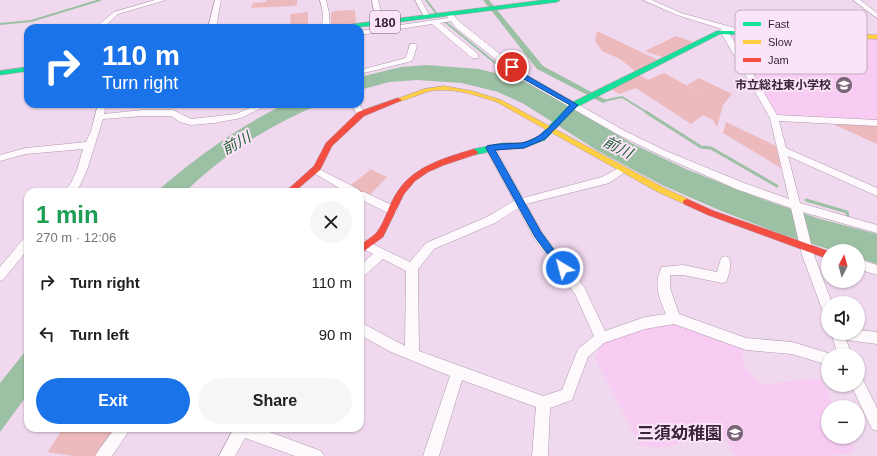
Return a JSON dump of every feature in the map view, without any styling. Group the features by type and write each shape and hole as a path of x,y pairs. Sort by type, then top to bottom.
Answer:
{"main road":[{"name":"180","path":"364,25 450,17 492,8 557,0"},
{"path":"364,245 380,235 401,192 412,179 425,170 441,163 490,148 531,143 542,138 573,106 592,95 719,32 735,32"},
{"path":"867,37 877,37"},
{"path":"0,73 24,70"},
{"path":"294,188 315,170 329,145 361,114 424,91 443,88 482,95 499,101 552,127 622,170 711,213 821,252"}],"street":[{"path":"104,24 116,13 163,0"},
{"path":"213,24 218,0"},
{"path":"322,0 326,12 326,24"},
{"path":"375,0 380,23"},
{"path":"418,0 432,19 475,56"},
{"path":"646,0 678,14 735,32"},
{"path":"856,0 877,16"},
{"path":"450,17 522,76 620,132 663,153 740,186 796,207 877,229"},
{"path":"364,32 432,19"},
{"path":"724,31 735,50"},
{"path":"364,71 409,59 413,46"},
{"path":"749,74 774,118 808,255 823,296"},
{"path":"73,188 82,170 89,144 96,131 101,108"},
{"path":"99,117 143,113 173,113 182,120 191,122 238,116 257,108"},
{"path":"357,108 361,114"},
{"path":"774,118 877,123"},
{"path":"0,158 26,152 89,144"},
{"path":"490,148 538,235 580,291 601,338"},
{"path":"781,148 877,192"},
{"path":"315,170 347,188"},
{"path":"412,355 412,268 430,246 491,220 520,202 606,180 622,170"},
{"path":"364,197 392,210"},
{"path":"0,276 24,246"},
{"path":"364,247 412,268"},
{"path":"364,268 381,253"},
{"path":"674,318 663,292 662,278 666,270 682,270 722,278 725,261"},
{"path":"865,266 877,270"},
{"path":"364,330 390,346 412,355 543,403 568,395 583,353 601,338 611,336 645,323 674,318 746,344 792,348 821,357"},
{"path":"865,336 877,338"},
{"path":"431,456 458,372"},
{"path":"861,392 877,424"},
{"path":"540,456 543,403"},
{"path":"103,456 121,432"},
{"path":"227,456 239,432"},
{"path":"252,432 316,456"}],"shaded area":[{"path":"266,0 297,0 297,5 251,8 253,3 266,2"},
{"path":"355,10 356,23 331,24 331,13 334,11"},
{"path":"308,12 308,24 291,24 290,14"},
{"path":"597,31 658,60 635,71 620,59 602,51 595,41"},
{"path":"727,33 735,33 735,46"},
{"path":"676,36 693,42 662,57 645,51"},
{"path":"867,38 877,38 877,121 778,117 752,74 867,74"},
{"path":"664,73 714,100 687,85 699,78 732,94 723,105 717,127 713,120 703,115 691,124 636,88 619,94 611,89 638,74 648,80"},
{"path":"726,122 776,146 781,168 723,133"},
{"path":"831,123 877,125 877,144"},
{"path":"370,169 387,177 368,197 364,195 364,188 348,187"},
{"path":"670,321 742,346 744,366 759,383 769,384 821,378 821,392 827,392 831,400 821,400 821,444 851,444 855,452 826,456 736,456 718,429 680,444 656,448 640,445 595,358 602,342"},
{"path":"60,432 115,432 96,456 73,456 48,452"}],"water":[{"path":"483,0 489,0 543,66 608,101 603,103 537,69"},
{"name":"前川","path":"426,65 479,69 525,81 542,89 631,143 688,170 765,200 817,218 877,234 877,264 865,260 865,244 821,244 821,247 781,234 719,210 662,185 598,151 524,104 498,92 462,83 417,80 389,82 364,89 364,76 401,67"},
{"name":"前川","path":"277,108 312,108 284,121 249,141 216,165 189,188 161,188 186,167 218,144"},
{"path":"24,353 24,399 0,432 0,383"}],"waterway":[{"path":"0,24 31,21 100,0"},
{"path":"426,0 437,14"},
{"path":"443,20 500,67 505,78"},
{"path":"603,101 622,97 648,113"},
{"path":"646,112 701,147 711,148 777,186"},
{"path":"806,200 847,212 848,217"}],"traffic: fast":[{"path":"364,25 557,0"},
{"path":"474,152 503,146 524,145 542,138 574,105 719,32 735,33"},
{"path":"0,73 24,70"}],"traffic: slow":[{"path":"867,37 877,37"},
{"path":"398,100 427,90 444,88 472,93 499,101 661,190 687,202"}],"traffic: jam":[{"path":"294,188 317,168 329,145 361,114 398,100"},
{"path":"364,247 380,235 401,192 412,179 425,170 441,163 474,152"},
{"path":"687,202 711,213 821,252"}],"place":[{"name":"市立総社東小学校","path":"844,85"},
{"name":"三須幼稚園","path":"735,433"}],"route":[{"path":"512,67 522,76 574,105 550,128 542,138 524,145 490,148 538,235 563,268"}]}
